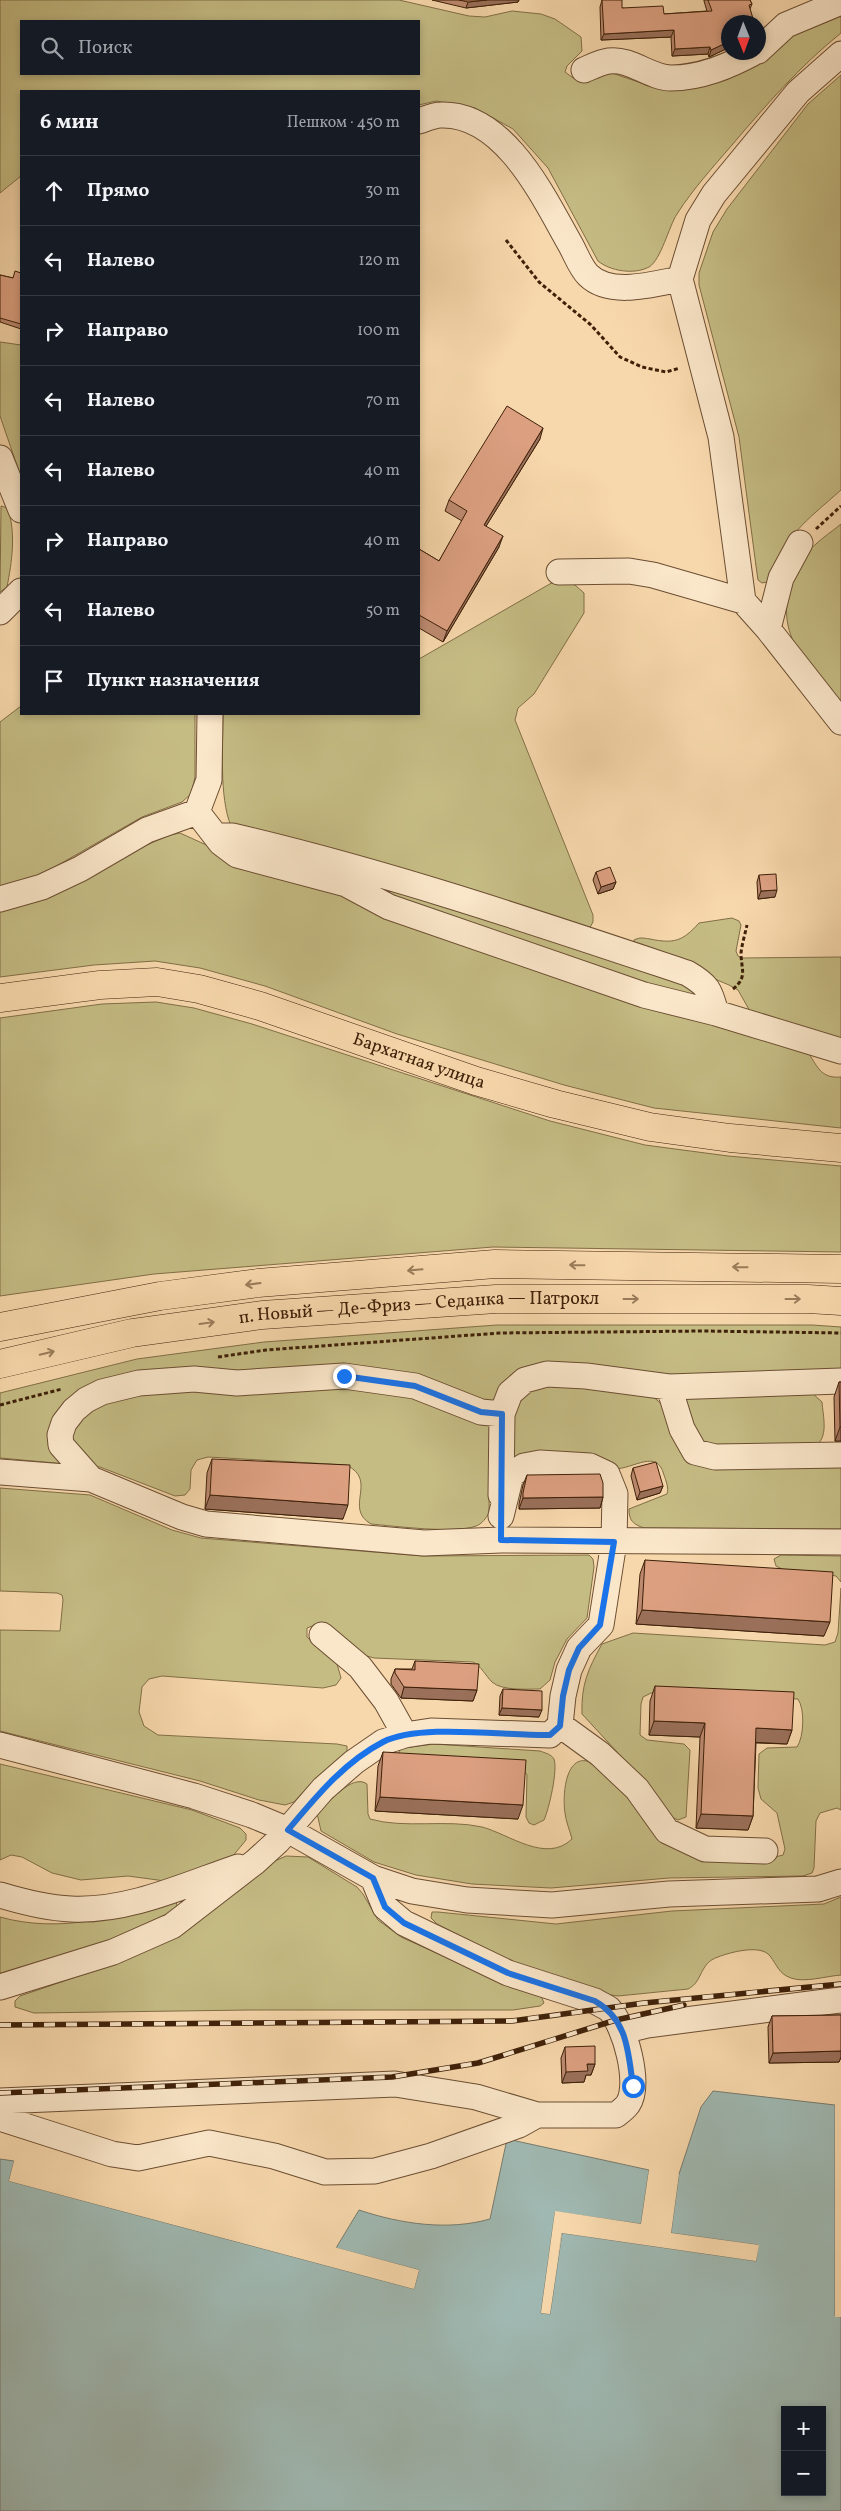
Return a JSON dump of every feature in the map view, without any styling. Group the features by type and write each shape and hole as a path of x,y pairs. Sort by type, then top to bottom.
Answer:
{"main road":[{"name":"Бархатная улица","path":"0,998 100,985 157,982 199,989 260,1006 476,1081 555,1104 650,1127 730,1138 841,1148"},
{"name":"п. Новый — Де-Фриз — Седанка — Патрокл","path":"0,1327 160,1296 258,1283 496,1264 841,1270"},
{"path":"0,1308 134,1287 145,1288 160,1296"},
{"name":"п. Новый — Де-Фриз — Седанка — Патрокл","path":"0,1364 132,1333 272,1314 496,1299 808,1299 841,1301"}],"street":[{"path":"766,44 786,25 841,2"},
{"path":"743,602 721,437 680,279 698,220 714,194 798,92 841,54"},
{"path":"584,70 609,61 636,66 655,75 671,78 713,72 739,60"},
{"path":"420,122 440,115 471,120 502,140 532,180 588,275 619,288 644,286 680,279"},
{"path":"0,458 20,508"},
{"path":"768,629 781,578 800,543"},
{"path":"559,572 637,572 743,602 768,629 841,722"},
{"path":"0,612 20,586"},
{"path":"0,899 42,887 80,869 147,830 196,812 209,780 210,715"},
{"path":"196,812 215,836 237,855 346,884 389,907 644,995 714,1007 841,1051"},
{"path":"215,836 232,836 316,856 496,909 687,973 702,982 710,991 714,1007"},
{"path":"501,1540 502,1414 510,1393 525,1380 547,1374 586,1376 669,1387 841,1381"},
{"path":"91,1479 61,1444 60,1435 64,1423 74,1410 86,1400 102,1392 139,1383 194,1379 238,1383 344,1376 415,1386 481,1412 502,1414"},
{"path":"669,1387 682,1429 694,1452 715,1457 841,1456"},
{"path":"0,1987 114,1952 172,1926 255,1862 288,1830 323,1789 354,1762 383,1742 405,1735 431,1731 550,1735 560,1726 563,1696 569,1670 579,1648 600,1625 614,1542 615,1494 607,1474 590,1466 540,1463 524,1466 511,1476 501,1516"},
{"path":"0,1472 91,1479 182,1517 206,1524 424,1543 501,1540 841,1542"},
{"path":"322,1635 360,1668 386,1702 405,1735"},
{"path":"560,1726 600,1754 637,1789 666,1831 705,1849 765,1851"},
{"path":"0,1745 194,1796 252,1815 288,1830 373,1878 412,1891 468,1900 552,1905 669,1894 818,1889 841,1882"},
{"path":"0,1895 42,1906 72,1910 95,1909 130,1903 255,1862"},
{"path":"0,2101 395,2084 476,2097 537,2115 616,2115 628,2104 633,2086 622,2030 608,2009 595,2001 508,1973 404,1923 385,1907 373,1878"},
{"path":"622,2030 647,2025 841,2000"},
{"path":"0,2118 112,2154 138,2158 209,2144 274,2156 325,2172 375,2171 431,2156 519,2124 537,2115"}],"path":[{"path":"506,240 540,282 591,325 620,357 642,367 666,372 702,362"},
{"path":"800,543 841,506"},
{"path":"714,1007 740,984 743,977 741,950 748,925"},
{"path":"208,1359 266,1350 500,1333 721,1331 841,1333"},
{"path":"0,1405 66,1388"}],"shaded area":[{"path":"0,0 399,0 469,16 485,17 512,11 541,14 555,19 581,37 582,51 567,66 565,72 576,80 586,80 609,72 653,87 722,60 766,60 766,43 841,13 841,33 784,86 703,178 674,219 661,250 653,263 649,267 636,271 622,271 598,261 548,168 513,129 475,108 436,101 420,105 420,90 20,90 20,177 0,193"},
{"path":"841,75 841,490 806,521 788,541 773,566 767,582 762,583 758,580 739,437 699,285 699,273 713,232 727,209 808,104"},
{"path":"0,342 20,345 20,474 0,416"},
{"path":"1,506 8,508 13,538 7,587 0,592"},
{"path":"841,524 841,706 816,676 796,646 789,630 787,613 789,595 806,554"},
{"path":"555,581 575,585 584,593 584,613 534,694 518,708 515,720 593,915 593,922 589,929 231,826 227,814 223,786 223,715 420,715 420,658"},
{"path":"20,707 20,715 195,715 195,777 191,794 182,802 142,817 39,876 0,888 0,722"},
{"path":"180,833 213,848 341,890 807,1051 820,1070 828,1076 841,1077 841,1128 654,1108 564,1085 397,1034 265,986 200,968 155,961 94,965 0,977 0,908 170,835"},
{"path":"307,860 684,978 696,994 694,998 438,916"},
{"path":"732,918 739,921 741,925 736,951 738,956 742,958 841,957 841,1044 751,1013 738,990 634,945 634,940 640,938 666,941 678,940 688,934 699,923"},
{"path":"156,1002 194,1008 252,1024 550,1121 645,1145 728,1156 841,1166 841,1252 493,1247 154,1274 0,1296 0,1018 102,1004"},
{"path":"497,1325 812,1325 841,1327 841,1369 670,1375 546,1365 490,1413 489,1513 480,1524 467,1528 425,1529 371,1524 363,1517 360,1510 360,1478 355,1471 346,1465 208,1457 197,1460 191,1470 190,1489 185,1495 175,1496 100,1467 0,1458 0,1393 137,1359 264,1342"},
{"path":"550,1385 651,1395 664,1406 687,1459 841,1466 841,1529 644,1528 637,1525 632,1522 629,1509 668,1492 661,1467 656,1463 650,1461 614,1469 516,1458 514,1455 512,1424 519,1401 531,1391"},
{"path":"812,1393 822,1402 824,1420 822,1438 815,1446 716,1447 700,1442 686,1400 690,1396"},
{"path":"0,1488 90,1495 172,1530 201,1538 423,1556 589,1555 593,1559 594,1567 587,1618 567,1639 555,1662 550,1680 540,1689 515,1689 496,1685 473,1662 374,1658 363,1655 323,1626 315,1625 307,1628 307,1637 337,1664 341,1678 336,1685 323,1688 162,1676 149,1679 142,1687 139,1712 144,1726 158,1735 347,1746 347,1754 314,1780 294,1802 285,1805 259,1800 200,1781 0,1731 0,1630 60,1631 63,1600 62,1595 57,1593 0,1591"},
{"path":"781,1555 841,1556 841,1582 836,1576 784,1570 776,1566 774,1559"},
{"path":"841,1588 841,1810 837,1808 820,1813 816,1821 814,1868 812,1873 803,1876 669,1878 551,1888 472,1884 416,1875 374,1862 321,1831 317,1813 348,1786 355,1782 361,1782 367,1784 368,1814 370,1819 397,1823 455,1824 482,1827 527,1845 551,1849 562,1846 572,1839 566,1820 564,1795 568,1775 572,1767 578,1762 586,1761 596,1765 613,1779 657,1834 775,1857 783,1855 785,1849 777,1813 761,1799 758,1788 759,1754 767,1748 797,1747 803,1723 802,1709 798,1699 651,1693 643,1697 640,1735 647,1740 684,1744 690,1750 686,1817 678,1820 672,1817 642,1779 582,1714 584,1686 589,1669 602,1644 633,1633 825,1645 835,1642 838,1633"},
{"path":"434,1744 540,1751 551,1756 555,1764 554,1780 544,1820 534,1825 529,1823 526,1817 527,1775 521,1766 400,1756 399,1751 403,1748"},
{"path":"0,1764 192,1810 240,1828 246,1834 246,1840 232,1857 165,1881 128,1876 81,1880 52,1873 22,1857 11,1855 0,1860"},
{"path":"286,1856 308,1857 357,1887 378,1920 401,1937 503,1983 541,1996 544,2003 540,2006 513,2010 250,2010 34,2013 15,2007 15,2001 20,1996 120,1962 184,1933 275,1861"},
{"path":"841,1897 841,1975 809,1980 791,1978 781,1972 766,1952 745,1950 712,1960 704,1968 693,1986 688,1989 618,1996 604,1994 512,1962 437,1924 431,1918 432,1912 438,1912 556,1924 672,1911 824,1904"},
{"path":"176,1901 177,1906 173,1911 107,1941 0,1974 0,1917 45,1924 89,1921"}],"water":[{"path":"713,2091 835,2105 835,2316 841,2317 841,2511 0,2511 0,2159 14,2161 9,2181 414,2289 419,2270 336,2248 359,2210 391,2219 424,2224 458,2225 490,2219 507,2139 649,2170 641,2224 555,2212 541,2313 550,2314 562,2233 756,2261 758,2245 671,2233 679,2174 701,2107"}],"pier":[{"path":"835,2105 837,2105 838,2314 841,2314 841,2317 835,2317"},
{"path":"14,2161 17,2162 12,2179 412,2286 416,2272 336,2250 334,2247 419,2270 414,2289 9,2181"},
{"path":"649,2170 651,2170 642,2226 557,2214 543,2311 548,2312 562,2231 754,2258 756,2247 669,2234 677,2174 679,2174 671,2233 759,2245 756,2261 562,2233 550,2314 541,2313 555,2211 641,2224"}],"building":[{"path":"459,0 487,0 468,2"},
{"path":"602,0 622,0 622,8 663,6 664,14 712,11 708,0 750,0 752,4 749,5 752,15 721,15 721,45 711,50 710,47 675,49 674,30 604,34"},
{"path":"15,271 20,273 20,324 0,318 0,275 13,278"},
{"path":"507,406 543,428 484,525 503,536 447,631 420,616 420,550 439,561 467,511 449,500"},
{"path":"610,867 616,882 601,887 596,872"},
{"path":"776,874 777,890 761,891 759,875"},
{"path":"839,1382 841,1382 841,1427 840,1427"},
{"path":"212,1459 350,1465 348,1505 210,1495"},
{"path":"656,1462 663,1486 640,1492 633,1468"},
{"path":"600,1474 603,1483 603,1497 523,1498 527,1475"},
{"path":"645,1560 833,1572 830,1622 642,1610"},
{"path":"415,1661 479,1664 477,1690 404,1687 395,1673 395,1669 415,1670"},
{"path":"655,1686 794,1692 792,1730 756,1728 753,1816 701,1814 705,1723 654,1721"},
{"path":"503,1689 542,1691 542,1710 502,1708"},
{"path":"383,1752 526,1760 523,1805 380,1797"},
{"path":"841,2015 841,2051 773,2053 772,2016"},
{"path":"595,2046 595,2064 587,2064 588,2071 566,2072 565,2047"}],"railway":[{"path":"0,2025 512,2021 644,2003 841,1984"},
{"path":"0,2093 392,2077 478,2063 616,2020 684,2005"}],"route":[{"path":"344,1376 415,1386 481,1412 502,1414 501,1540 614,1542 600,1625 579,1648 569,1670 563,1696 560,1726 550,1735 518,1736 431,1731 405,1735 383,1742 354,1762 323,1789 288,1830 373,1878 385,1907 404,1923 508,1973 546,1987 595,2001 608,2009 622,2030 627,2043 633,2086"}]}
